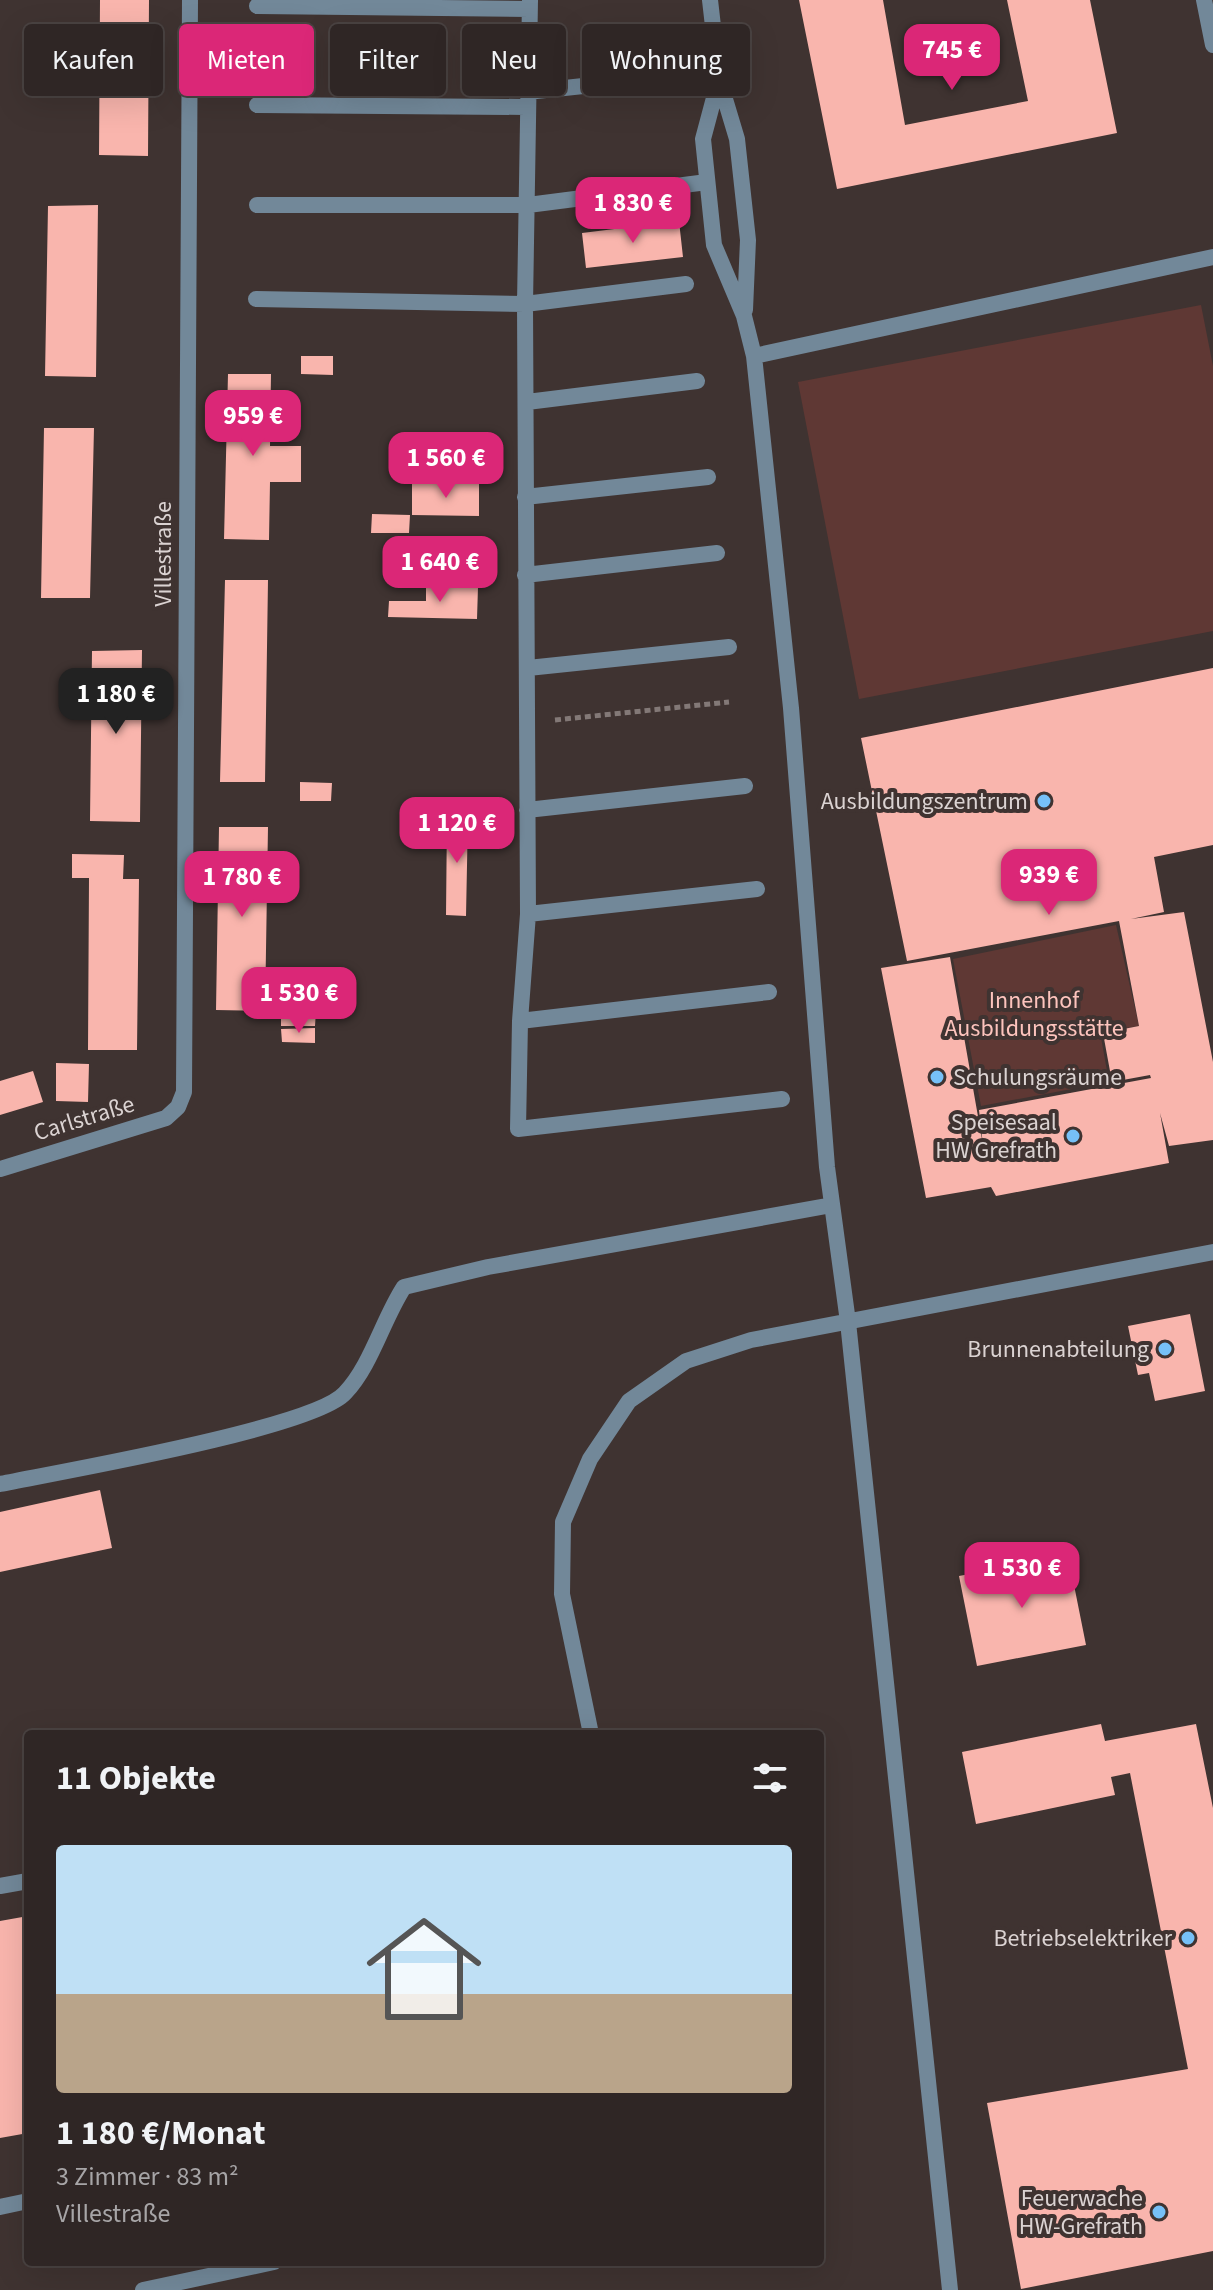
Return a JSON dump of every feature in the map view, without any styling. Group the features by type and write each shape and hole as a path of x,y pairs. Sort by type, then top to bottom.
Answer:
{"street":[{"name":"Villestraße","path":"178,1107 184,1092 190,0"},
{"path":"710,0 713,24"},
{"path":"1204,0 1213,45"},
{"path":"257,6 529,4 525,304 528,914 520,1021 518,1129 782,1099"},
{"path":"257,105 527,99 582,90"},
{"path":"714,96 703,139 707,182 714,245 744,316 754,356 791,708 832,1205 848,1322 950,2290"},
{"path":"724,96 737,139 748,240 744,316"},
{"path":"257,205 528,205 707,182"},
{"path":"754,356 1213,257"},
{"path":"256,299 525,304 686,284"},
{"path":"527,402 697,381"},
{"path":"525,497 708,477"},
{"path":"525,575 717,553"},
{"path":"528,668 729,647"},
{"path":"527,810 745,786"},
{"path":"528,914 757,889"},
{"path":"520,1021 769,992"},
{"name":"Carlstraße","path":"0,1169 166,1118 178,1107"},
{"path":"0,1484 196,1443 312,1413 344,1395 404,1287 488,1267 832,1205"},
{"path":"590,1730 562,1594 563,1522 590,1459 629,1401 686,1361 751,1340 1213,1252"},
{"path":"0,1886 24,1882"},
{"path":"0,2207 24,2202"},
{"path":"143,2290 255,2266"}],"path":[{"path":"526,723 729,702"}],"green space":[{"path":"1201,305 1213,366 1213,631 859,699 798,382"},
{"name":"Innenhof Ausbildungsstätte","path":"1116,925 1139,1026 1100,1032 1109,1082 981,1106 953,959"}],"building":[{"path":"100,0 149,0 149,24 100,24"},
{"path":"799,0 883,0 905,125 1028,101 1007,0 1090,0 1117,133 837,189"},
{"path":"99,96 148,96 148,156 99,155"},
{"path":"98,205 96,377 45,376 48,206"},
{"path":"679,221 683,257 586,268 582,233"},
{"path":"301,356 333,356 333,375 301,374"},
{"path":"228,374 271,374 270,446 301,446 301,482 270,482 269,540 224,539"},
{"path":"44,428 94,428 90,598 41,598"},
{"path":"412,484 479,484 479,516 412,515"},
{"path":"372,514 410,515 409,533 371,533"},
{"path":"225,580 268,580 265,782 220,782"},
{"path":"426,587 478,587 477,619 388,617 389,601 426,601"},
{"path":"142,650 140,822 90,821 92,651"},
{"path":"1213,668 1213,845 1154,857 1164,912 1131,919 1184,912 1213,1062 1213,1140 1169,1146 1160,1113 1169,1163 996,1196 991,1187 926,1198 881,968 950,957 983,1145 979,1110 1151,1078 1150,1075 1112,1082 1103,1033 1139,1026 1119,921 907,961 861,738"},
{"path":"300,782 332,783 331,801 300,801"},
{"path":"447,815 468,815 466,916 446,915"},
{"path":"219,827 268,827 265,1011 216,1010"},
{"path":"72,854 124,855 123,879 139,879 137,1050 88,1050 89,878 72,878"},
{"path":"281,1011 316,1011 315,1026 281,1026"},
{"path":"315,1028 315,1043 282,1042 281,1029"},
{"path":"56,1063 89,1064 88,1102 56,1101"},
{"path":"33,1071 43,1102 0,1115 0,1081"},
{"name":"Brunnenabteilung","path":"1190,1314 1205,1391 1155,1401 1149,1373 1138,1375 1128,1326"},
{"path":"100,1490 112,1548 0,1572 0,1512"},
{"path":"1068,1555 1086,1645 977,1666 959,1576"},
{"path":"1101,1724 1105,1741 1196,1724 1213,1808 1213,2251 1021,2289 987,2103 1188,2069 1130,1773 1111,1777 1115,1795 976,1824 962,1752"},
{"path":"24,1917 24,2134 0,2138 0,1921"}],"place":[{"name":"Ausbildungszentrum","path":"1044,801"},
{"name":"Schulungsräume","path":"937,1077"},
{"name":"Speisesaal HW Grefrath","path":"1073,1136"},
{"name":"Brunnenabteilung","path":"1165,1349"},
{"name":"Betriebselektriker","path":"1188,1938"},
{"name":"Feuerwache HW-Grefrath","path":"1159,2212"}]}
